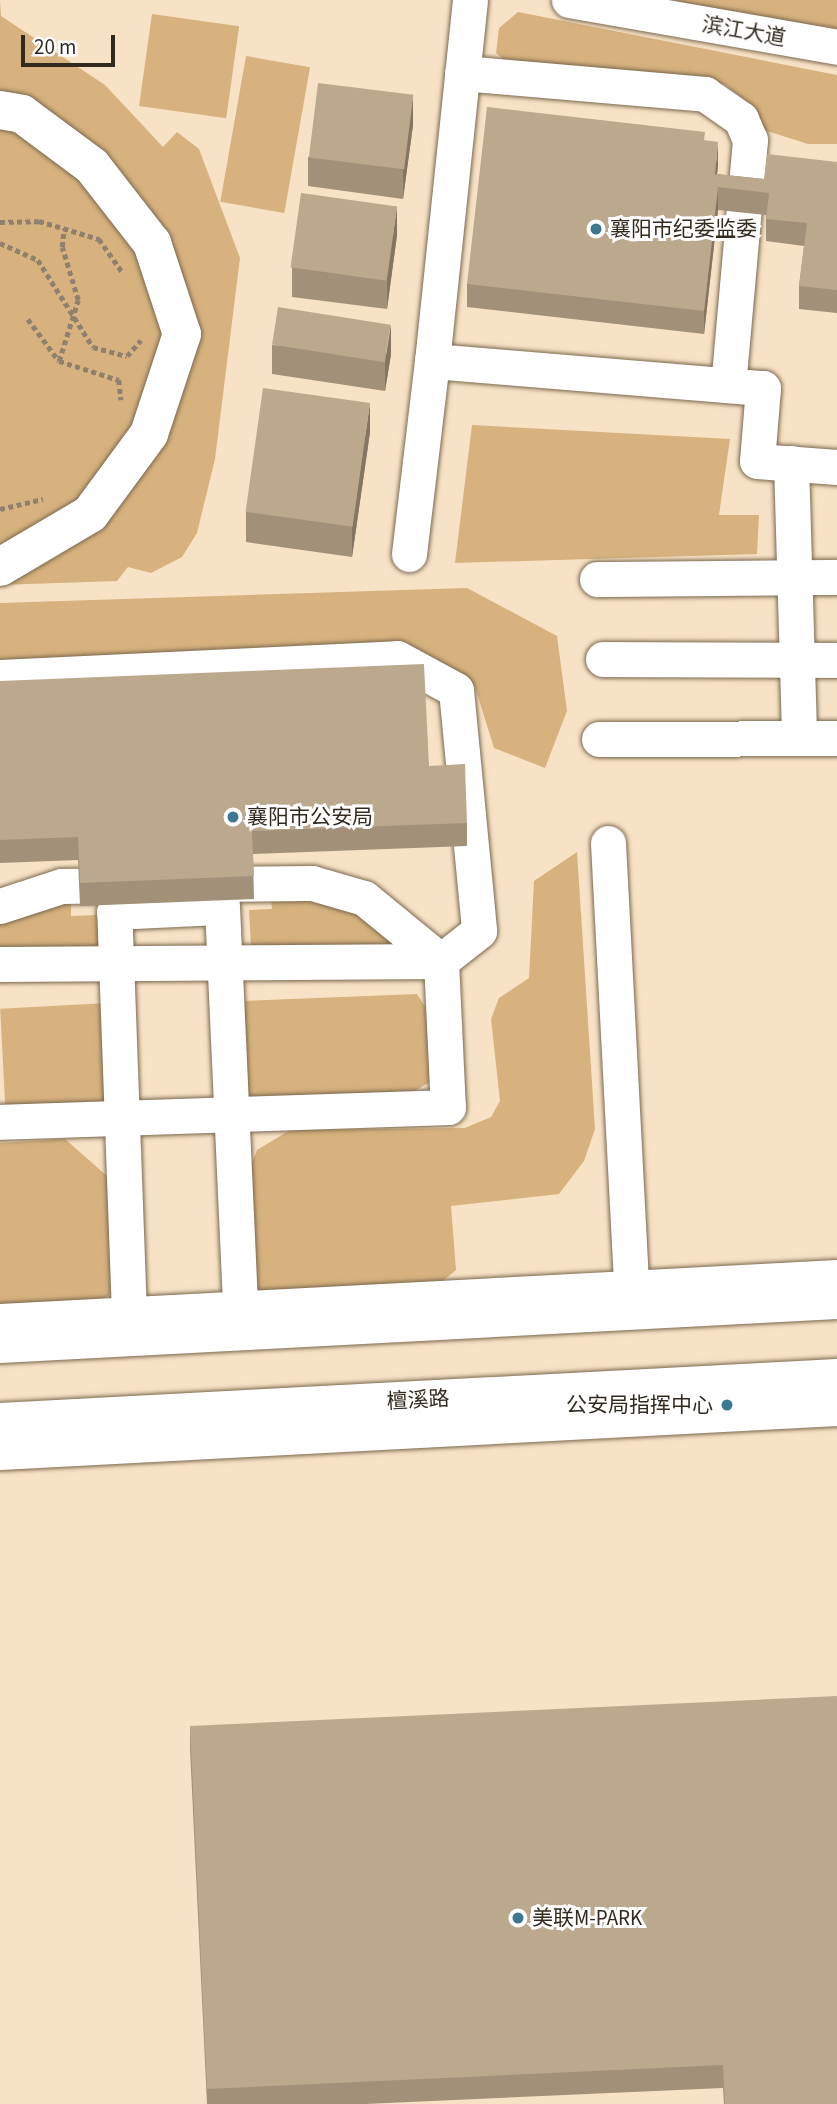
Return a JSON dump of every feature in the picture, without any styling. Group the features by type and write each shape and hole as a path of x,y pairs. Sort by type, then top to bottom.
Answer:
{"main road":[{"path":"0,110 22,114 92,166 152,243 182,334 149,434 90,514 0,567"},
{"path":"0,1344 837,1300"},
{"name":"檀溪路","path":"0,1422 834,1401"}],"street":[{"path":"409,554 470,0"},
{"name":"滨江大道","path":"569,0 837,47"},
{"path":"462,73 705,94 741,119 750,140 728,385"},
{"path":"432,361 763,388 757,460 837,467"},
{"path":"791,463 799,738"},
{"path":"597,579 837,577"},
{"path":"0,677 397,658 456,690 479,931 441,961 0,964"},
{"path":"603,659 837,660"},
{"path":"599,739 837,738"},
{"path":"608,843 631,1288"},
{"path":"0,906 61,886 312,883 364,898 441,961 448,1107 233,1112 0,1122"},
{"path":"129,1314 114,912 222,907 240,1308"},
{"path":"0,1321 837,1277"},
{"path":"0,1452 834,1401"}],"path":[{"path":"0,222 39,221 99,239 129,282"},
{"path":"59,360 76,316 64,229"},
{"path":"0,243 38,260 76,316 93,347 127,356 144,337 141,326"},
{"path":"28,319 59,360 118,380 124,415"},
{"path":"0,509 58,496"}],"shaded area":[{"path":"0,0 1,16 105,85 163,147 177,132 199,149 240,258 215,459 197,533 182,557 151,573 128,567 117,581 0,585"},
{"path":"585,0 837,0 837,41"},
{"path":"518,12 837,75 837,144 808,144 764,130 752,105 724,84 509,64 496,53 499,28"},
{"path":"152,14 239,26 226,118 139,106"},
{"path":"246,56 310,67 284,213 220,202"},
{"path":"472,425 730,439 719,515 759,515 757,554 455,563"},
{"path":"467,588 557,636 567,711 545,768 494,748 475,687 431,661 0,664 0,603"},
{"path":"577,852 595,1129 584,1161 559,1194 451,1206 456,1270 439,1284 263,1294 251,1284 248,1173 257,1150 290,1130 465,1128 491,1117 500,1101 491,1019 499,998 529,978 534,881"},
{"path":"271,899 331,899 408,946 251,947 249,910 272,909"},
{"path":"71,900 71,916 98,915 101,949 0,950 0,923"},
{"path":"417,994 429,1013 434,1080 414,1091 245,1098 241,1001"},
{"path":"108,1003 113,1105 5,1111 0,1009"},
{"path":"65,1139 107,1176 115,1292 97,1302 0,1308 0,1143"}],"building":[{"path":"318,83 413,95 404,169 309,157"},
{"name":"襄阳市纪委监委","path":"487,107 705,132 704,140 718,142 715,174 764,179 767,154 837,162 837,290 799,286 807,223 766,219 769,193 718,187 704,311 467,284"},
{"path":"301,193 397,206 387,281 291,267"},
{"path":"278,307 391,325 385,362 272,345"},
{"path":"263,388 370,403 353,527 246,512"},
{"name":"襄阳市公安局","path":"424,664 429,766 465,764 467,823 252,831 254,876 80,883 78,837 0,840 0,681"},
{"name":"美联M-PARK","path":"837,1696 837,2104 725,2104 723,2065 207,2089 190,1726"}],"place":[{"name":"襄阳市纪委监委","path":"596,229"},
{"name":"襄阳市公安局","path":"233,817"},
{"name":"公安局指挥中心","path":"727,1405"},
{"name":"美联M-PARK","path":"518,1918"}]}
